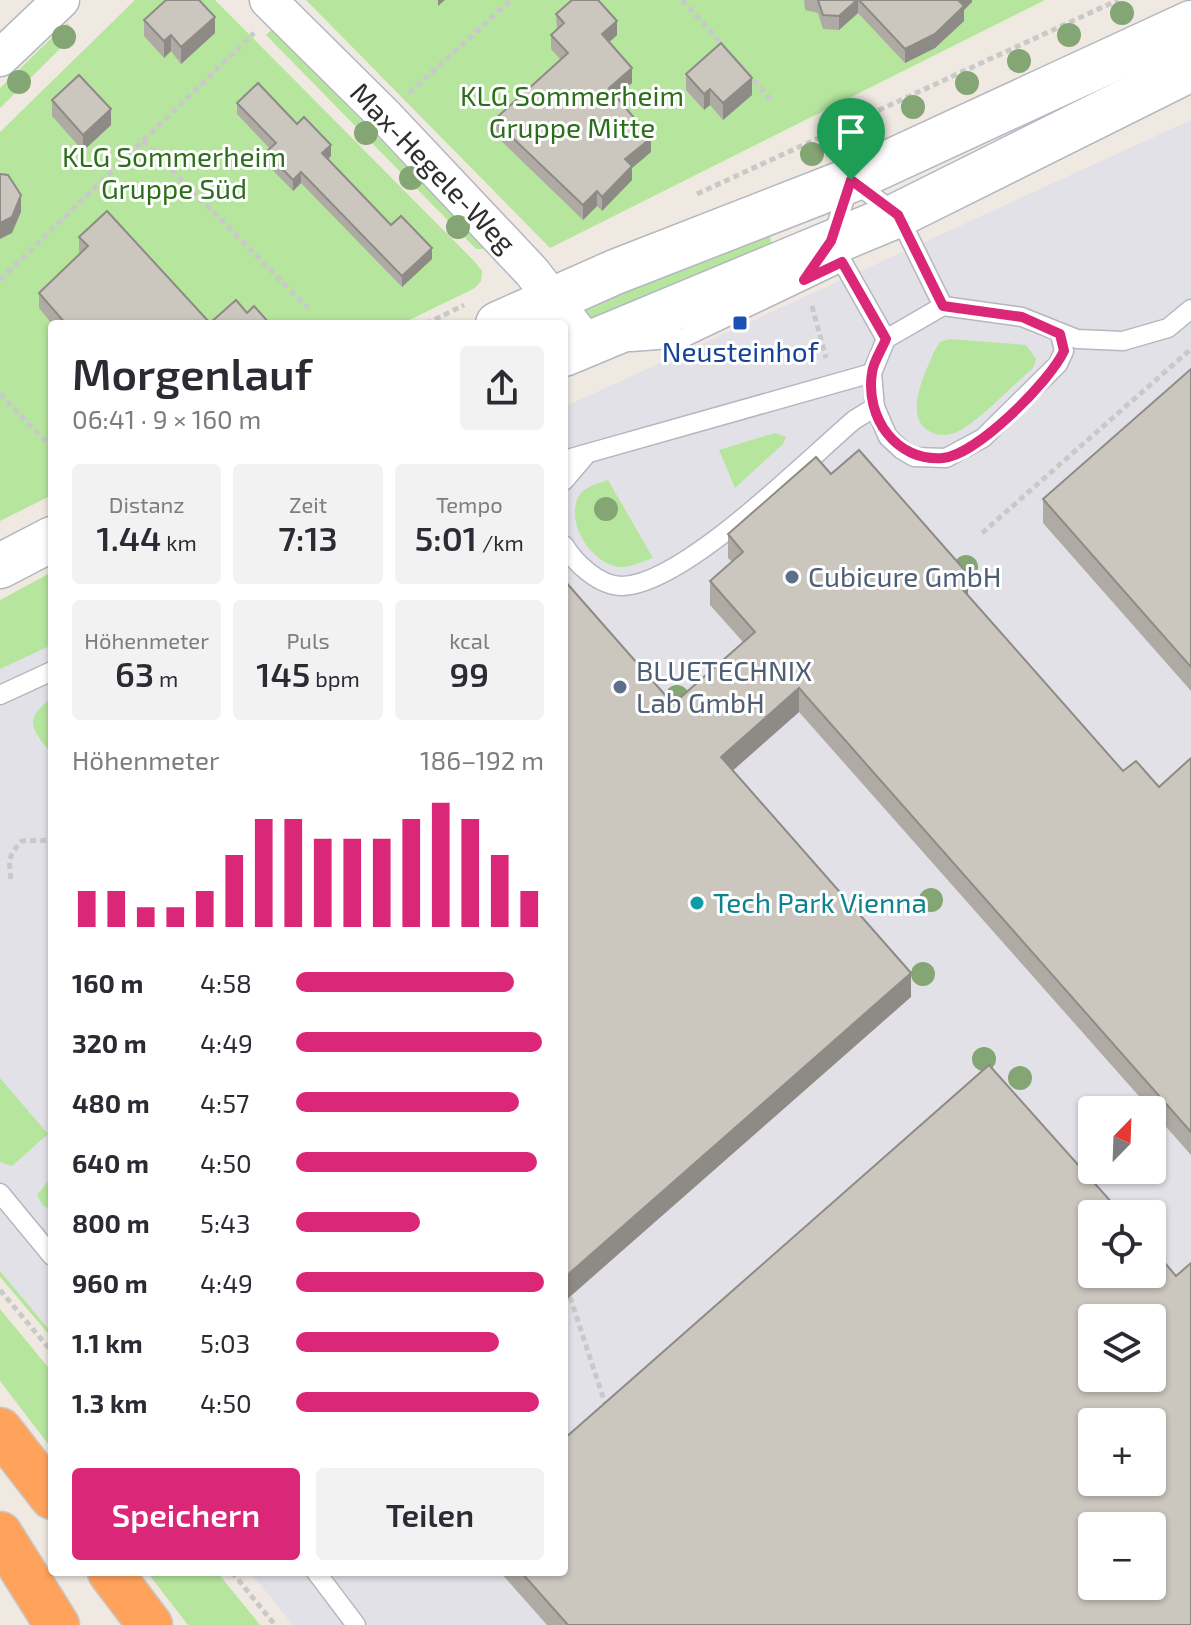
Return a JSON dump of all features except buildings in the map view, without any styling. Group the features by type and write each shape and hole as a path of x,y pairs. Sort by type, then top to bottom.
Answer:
{"highway":[{"path":"0,1430 48,1492"},
{"path":"0,1534 57,1625"},
{"path":"113,1576 150,1625"}],"street":[{"path":"0,58 61,0"},
{"name":"Max-Hegele-Weg","path":"273,5 386,117 532,272 541,311"},
{"path":"482,314 541,311 851,180 1191,23"},
{"path":"576,349 836,252 898,215 1191,69"}],"lane":[{"path":"576,349 683,338 807,288 836,252 851,180 898,215 943,306"},
{"path":"836,252 886,339"},
{"path":"1060,334 1064,351 1042,382 983,438 946,458 914,457 888,437 875,407 872,373 886,339 943,306 1022,317 1077,339 1123,341 1168,328 1191,309"},
{"path":"568,459 872,373"},
{"path":"568,552 574,562 621,586 654,578 693,558 854,420 875,407"},
{"path":"568,476 587,454"},
{"path":"0,695 48,673"},
{"path":"0,1193 48,1251"},
{"path":"319,1576 356,1625"}],"path":[{"path":"386,117 511,0"},
{"path":"682,0 771,100"},
{"path":"696,195 1118,0"},
{"path":"0,280 143,141 273,5"},
{"path":"143,141 308,308"},
{"path":"807,288 828,366"},
{"path":"448,320 482,314"},
{"path":"982,533 1191,349"},
{"path":"0,394 48,444"},
{"path":"11,879 8,860 13,850 22,841 48,840"},
{"path":"0,1290 48,1347"},
{"path":"570,1297 611,1422"},
{"path":"235,1576 275,1625"}],"shaded area":[{"path":"1191,120 1191,1625 293,1625 253,1576 568,1576 568,405"},
{"path":"48,647 48,1328 0,1271 0,669"}],"green space":[{"name":"KLG Sommerheim Gruppe Süd","path":"135,0 215,0 475,262 482,271 481,281 475,288 409,320 48,320 48,497 0,521 0,132"},
{"name":"KLG Sommerheim Gruppe Mitte","path":"306,0 1045,0 550,248"},
{"path":"67,23 76,33 0,108 0,88"},
{"path":"272,29 487,249 476,249 266,35"},
{"path":"768,219 771,243 591,326 577,305"},
{"path":"950,339 1026,345 1036,359 1033,368 990,408 963,429 940,435 923,427 918,418 918,394 935,350 940,342"},
{"path":"775,433 786,437 783,444 735,488 719,450"},
{"path":"608,480 653,558 626,567 612,565 593,552 579,533 575,511 579,496 586,489"},
{"path":"48,574 48,647 0,669 0,600"},
{"path":"48,701 48,749 33,725"},
{"path":"0,1078 48,1134 12,1166 0,1162"},
{"path":"48,1181 48,1208 43,1206 37,1195"},
{"path":"0,1271 48,1328 48,1333 0,1277"},
{"path":"0,1309 48,1367 48,1444 0,1381"},
{"path":"150,1576 220,1576 260,1625 188,1625"}],"place":[{"name":"Neusteinhof","path":"740,323"},
{"name":"Cubicure GmbH","path":"792,577"},
{"name":"BLUETECHNIX Lab GmbH","path":"620,687"},
{"name":"Tech Park Vienna","path":"697,903"}],"route":[{"path":"851,180 898,215 943,306 1022,317 1044,324 1060,334 1064,351 1058,364 1042,382 983,438 946,458 914,457 888,437 875,407 872,373 886,339 842,262 804,280 831,241 851,180"}]}
